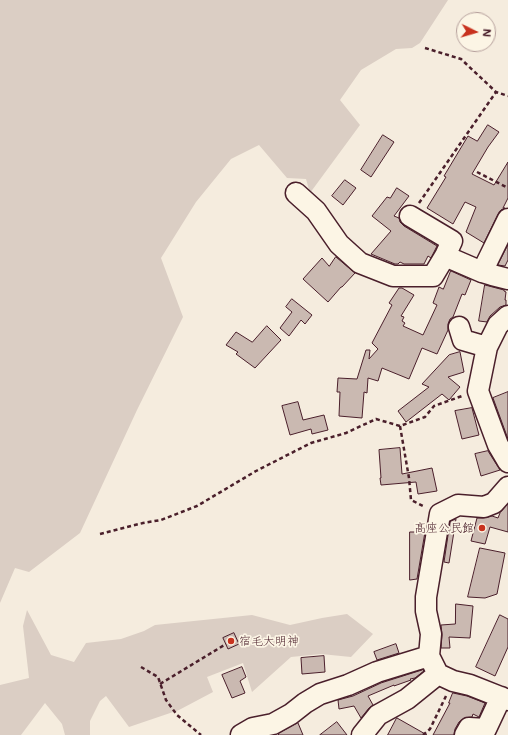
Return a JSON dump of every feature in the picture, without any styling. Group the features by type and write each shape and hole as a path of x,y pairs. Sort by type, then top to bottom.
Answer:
{"street":[{"path":"296,193 316,210 339,244 360,263 393,276 433,276 452,241 410,216"},
{"path":"482,272 508,219"},
{"path":"445,256 482,272 508,279"},
{"path":"508,316 498,325 487,347 478,391 498,445 508,462"},
{"path":"459,327 463,340 487,347"},
{"path":"465,735 469,728 486,729 505,698 446,678 429,656 431,634 426,611 426,597 440,514 458,505 484,507 494,503 508,487"},
{"path":"241,735 253,728 272,724 291,714 320,694 348,685 378,672 429,656"},
{"path":"362,735 378,715 446,678"}],"path":[{"path":"425,48 461,58 496,92 508,96"},
{"path":"410,216 496,92"},
{"path":"477,172 508,188"},
{"path":"100,534 161,520 197,506 256,471 311,443 346,433 376,419 400,426 425,417 434,406 478,391"},
{"path":"400,426 409,478 411,500 440,514"},
{"path":"160,684 226,644"},
{"path":"141,667 158,677 166,700 177,715 201,735"},
{"path":"423,735 430,729 446,678"}],"shaded area":[{"path":"0,0 448,0 420,43 412,48 396,49 361,70 340,100 360,125 310,193 306,179 287,178 259,145 231,159 196,202 161,258 183,317 137,410 80,533 29,572 15,568 0,603"},
{"path":"27,610 51,655 74,662 86,643 121,639 144,631 155,625 252,615 290,625 347,614 373,634 351,657 321,654 291,657 252,692 243,663 207,677 213,692 179,710 129,727 106,696 100,701 90,721 90,735 65,735 62,724 45,703 21,735 0,735 0,685 29,678 23,626"}],"building":[{"path":"488,125 499,132 472,174 494,185 508,162 508,198 503,208 505,208 498,214 484,243 466,232 476,207 465,202 453,224 427,208 468,136 477,141"},
{"path":"383,135 394,142 371,177 361,170"},
{"path":"345,180 356,188 343,205 332,196"},
{"path":"397,188 409,196 394,216 399,218 400,222 404,226 437,246 431,258 428,256 424,264 404,264 400,262 395,264 371,254 391,231 372,216 387,197 390,198"},
{"path":"508,245 508,260 505,266 498,265"},
{"path":"336,257 355,273 328,302 303,279 322,258 329,266"},
{"path":"451,271 471,280 465,295 462,294 453,317 450,319 448,330 437,354 422,348 409,379 382,368 378,381 368,378 367,393 364,392 362,418 339,416 340,392 337,392 338,378 357,379 366,350 370,350 369,359 378,349 372,343 392,305 389,303 399,288 402,288 414,295 401,316 404,317 402,321 405,323 403,326 423,335 437,305 433,303 439,287 443,289"},
{"path":"485,285 504,290 506,292 506,305 500,307 490,316 487,322 479,321"},
{"path":"292,299 312,315 305,324 301,320 289,336 280,328 292,312 286,307"},
{"path":"267,326 281,340 255,368 236,354 238,352 226,345 236,332 252,342"},
{"path":"460,352 464,372 448,377 460,387 449,400 442,394 406,422 398,411 429,387 422,384 449,355"},
{"path":"508,392 508,439 493,398"},
{"path":"298,402 303,420 324,415 328,430 312,434 311,429 290,435 282,406"},
{"path":"472,408 479,435 462,439 455,411"},
{"path":"400,448 402,474 432,468 437,491 418,494 416,482 381,485 379,450"},
{"path":"488,451 500,470 481,476 475,454"},
{"path":"508,504 508,532 490,527 485,544 471,541 477,518 492,516 498,518 500,513"},
{"path":"456,519 449,563 444,562 450,522"},
{"path":"410,532 425,532 417,579 410,580"},
{"path":"480,548 505,553 497,594 485,598 468,597"},
{"path":"456,604 473,606 470,638 449,637 450,648 441,648 441,625 455,624"},
{"path":"500,615 508,619 508,647 495,676 476,667"},
{"name":"宿毛大明神","path":"234,633 239,644 228,649 223,638"},
{"path":"396,644 399,653 377,660 374,652"},
{"path":"324,656 325,672 302,674 301,658"},
{"path":"242,667 246,677 240,681 245,693 232,698 222,675"},
{"path":"423,670 424,671 415,678 410,679 411,680 394,685 368,696 373,705 361,718 354,706 339,709 338,700 353,696 381,683"},
{"path":"453,693 467,696 485,703 479,717 473,714 472,717 464,718 459,722 455,729 454,735 433,735 450,703"},
{"path":"397,718 427,735 388,735"},
{"path":"337,722 347,735 320,735"},
{"path":"298,723 303,735 278,734"}],"place":[{"name":"髙座公民館","path":"482,528"},
{"name":"宿毛大明神","path":"231,641"}]}
